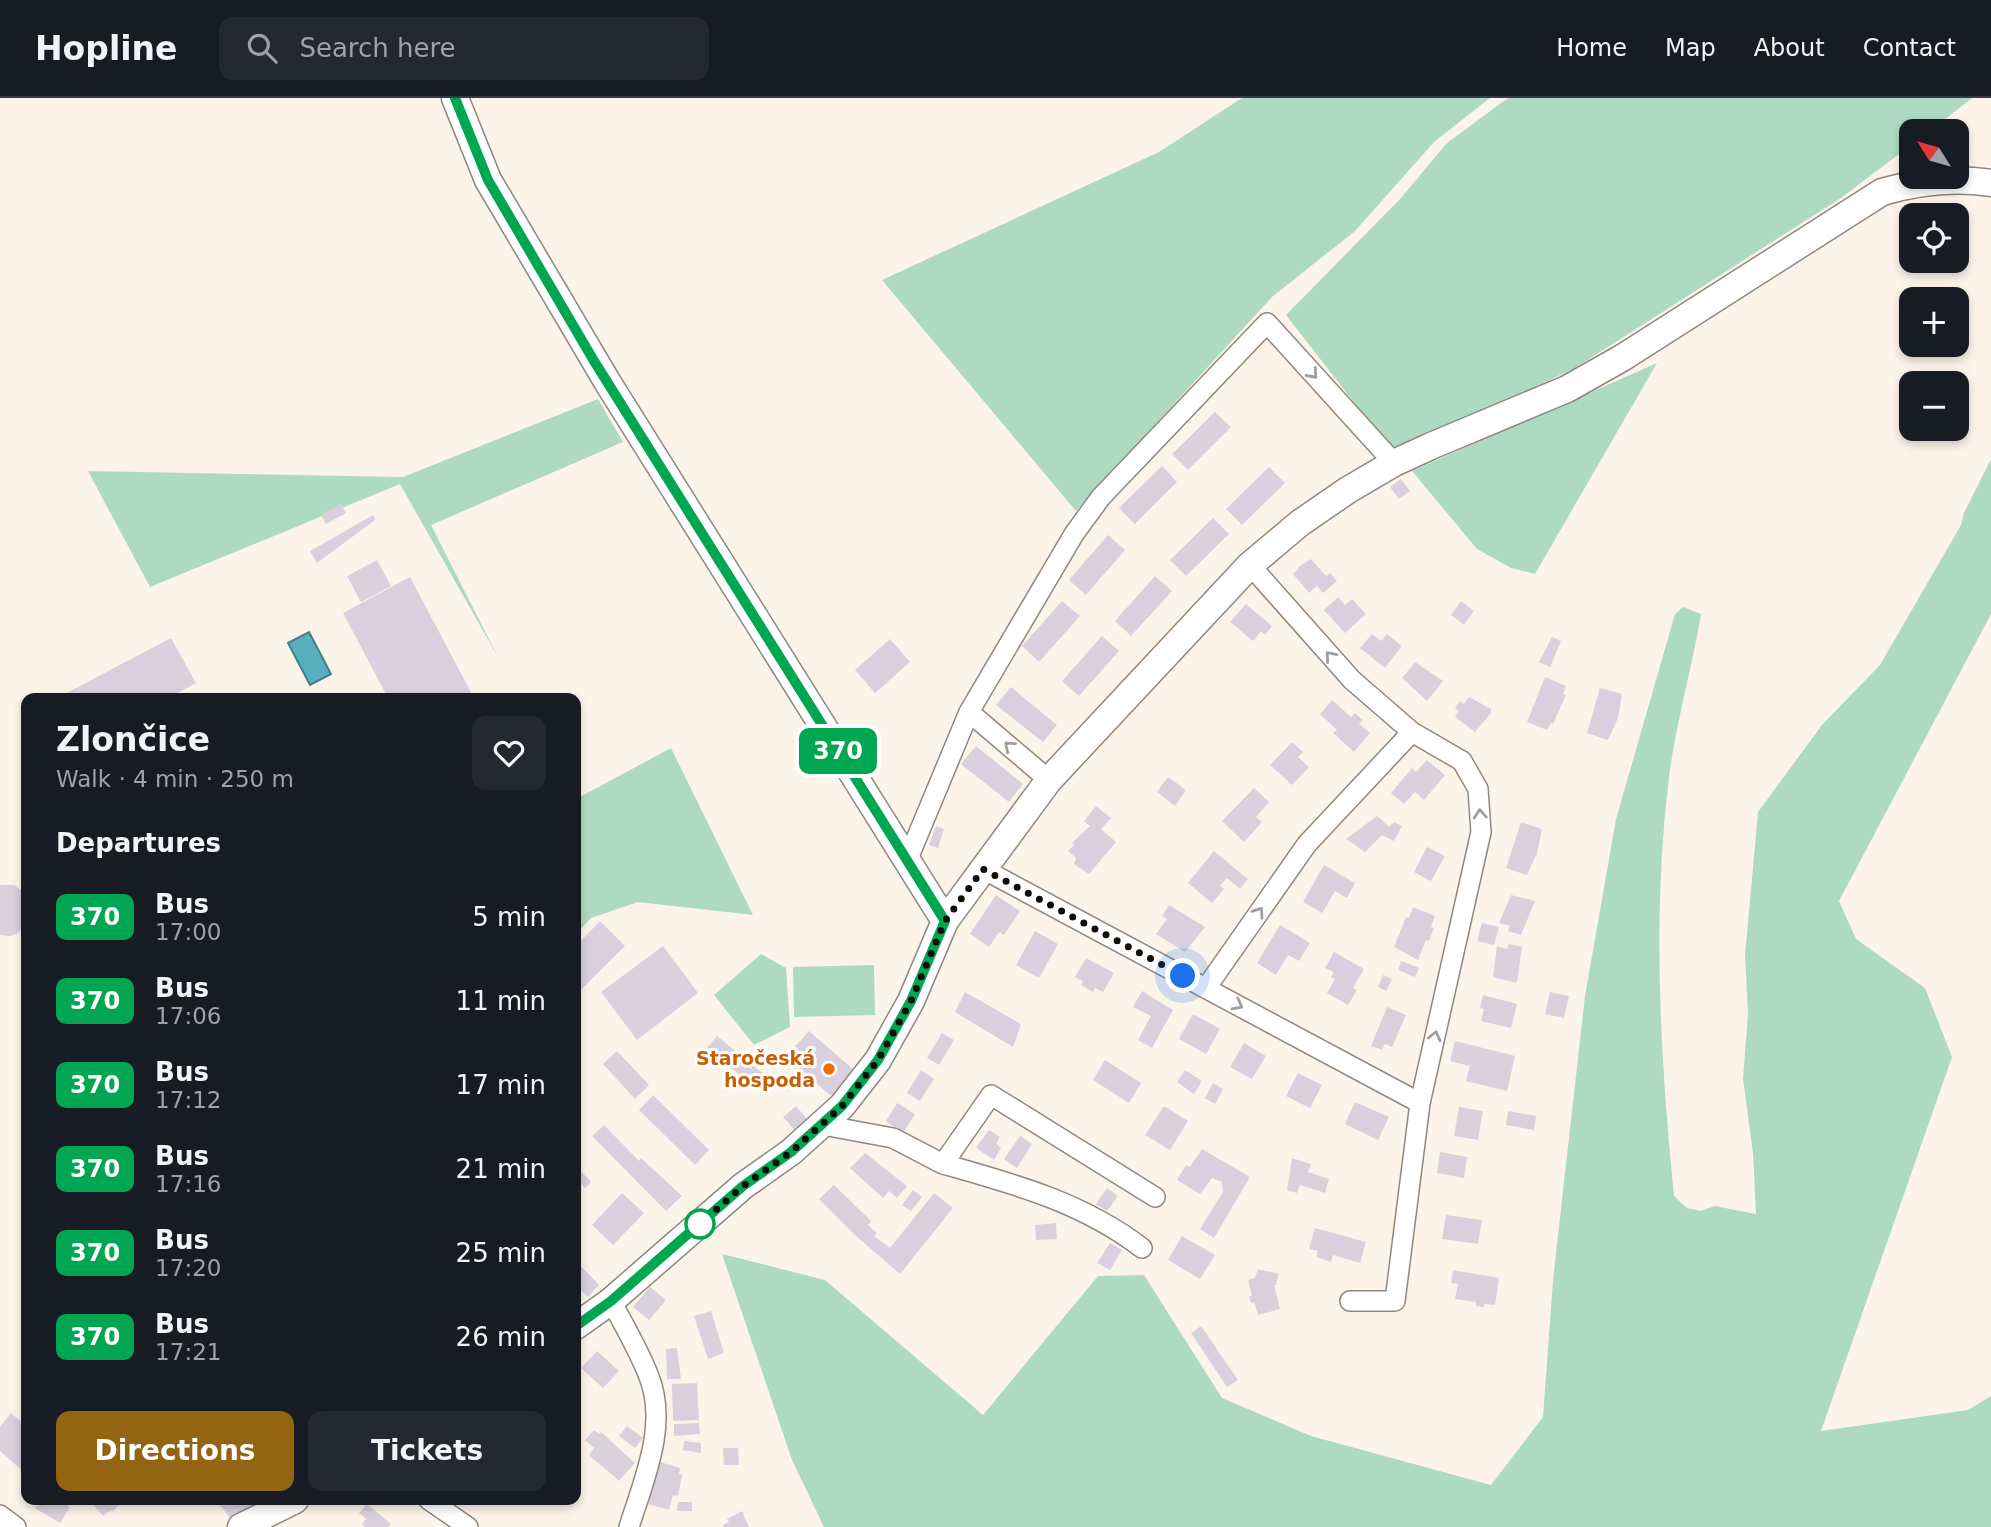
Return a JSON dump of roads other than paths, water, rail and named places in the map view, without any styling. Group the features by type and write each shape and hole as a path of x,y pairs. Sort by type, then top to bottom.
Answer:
{"street":[{"path":"455,98 488,180 572,324 945,921"},
{"path":"581,1322 611,1301 743,1186 791,1152 842,1106 878,1060 911,1001 945,921 1049,780 1250,565 1300,523 1394,463 1578,383 1657,336 1882,192 1915,183 1963,179 1991,183"},
{"path":"907,861 969,712 1074,534 1101,497 1267,323 1394,463"},
{"path":"1250,565 1352,680 1412,732 1462,761 1478,789 1481,832 1420,1103 1395,1301 1350,1301"},
{"path":"969,712 1049,780"},
{"path":"1206,988 1307,845 1412,732"},
{"path":"983,869 1420,1103"},
{"path":"943,1164 991,1095 1155,1197"},
{"path":"823,1125 893,1138 943,1164 1018,1185 1071,1204 1119,1230 1142,1248"},
{"path":"611,1301 649,1376 657,1423 653,1447 629,1527"},
{"path":"241,1527 285,1505"},
{"path":"436,1505 468,1527"},
{"path":"0,1515 16,1527"}],"water":[{"path":"309,632 331,674 310,685 288,643"}],"place":[{"name":"Staročeská hospoda","path":"829,1069"}]}
